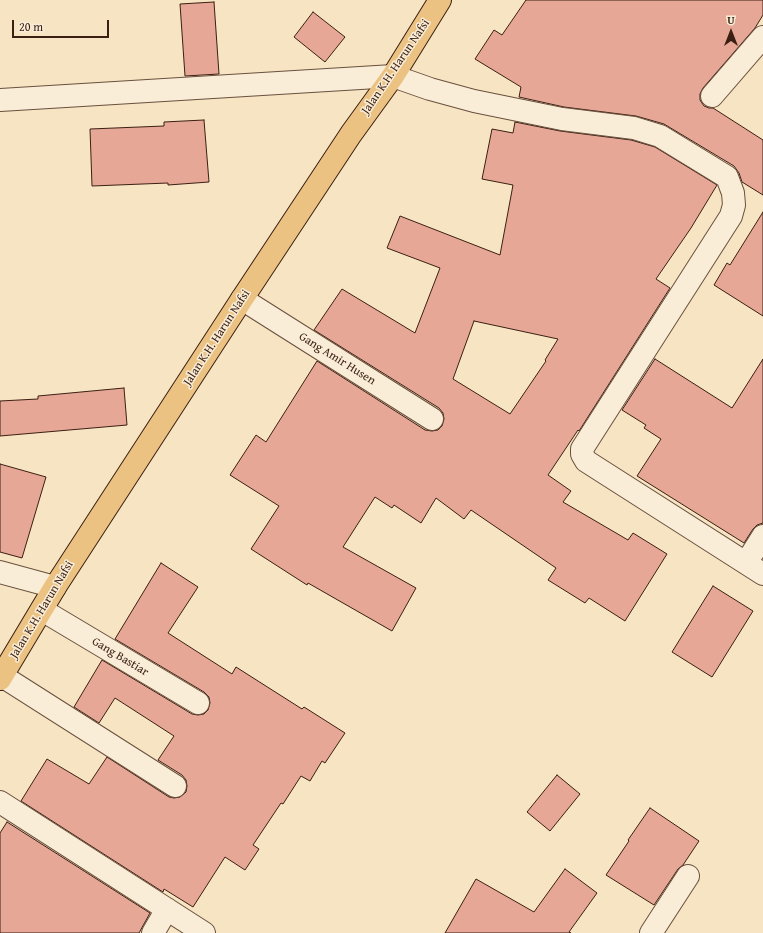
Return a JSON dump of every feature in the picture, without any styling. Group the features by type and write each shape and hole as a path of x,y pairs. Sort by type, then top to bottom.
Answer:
{"main road":[{"name":"Jalan K.H. Harun Nafsi","path":"1,678 56,587 242,298 351,134 392,76 440,0"}],"street":[{"path":"712,96 763,37"},
{"path":"0,100 392,76 430,89 474,101 562,118 634,128 660,136 728,177 733,193 734,204 731,216 586,442 582,449 582,454 586,461 755,569 763,536"},
{"name":"Gang Amir Husen","path":"242,298 432,419"},
{"path":"0,572 56,587"},
{"name":"Gang Bastiar","path":"42,610 198,703"},
{"path":"1,678 175,786"},
{"path":"0,802 204,933"},
{"path":"651,933 688,876"},
{"path":"153,933 167,909"}],"building":[{"path":"526,0 763,0 763,15 755,28 703,88 700,94 700,100 704,106 713,108 763,140 763,195 742,182 739,173 734,166 664,124 636,116 564,107 519,97 521,87 475,59 494,30 502,35"},
{"path":"214,2 219,74 185,76 180,4"},
{"path":"313,12 345,37 325,62 294,37"},
{"path":"204,120 209,182 168,185 168,183 92,186 90,129 164,126 164,122"},
{"path":"515,122 560,131 631,140 655,147 717,185 691,228 656,279 670,288 579,431 578,430 548,475 571,491 563,502 628,540 633,533 667,554 625,621 589,598 585,603 548,580 556,568 471,510 464,519 436,498 421,523 394,505 392,508 375,497 343,547 416,588 392,631 308,583 307,585 251,549 279,506 230,475 256,435 266,442 317,361 425,430 438,430 442,426 444,419 443,413 439,408 314,330 342,289 415,333 440,268 387,248 400,216 500,255 513,185 482,179 492,129 513,133","holes":["474,321 558,339 545,360 546,361 510,414 453,379"]},
{"path":"763,212 763,316 714,285 727,263 730,265"},
{"path":"655,359 732,408 763,359 763,523 757,525 753,529 744,543 637,476 661,439 644,428 646,425 622,410"},
{"path":"124,388 127,425 0,436 0,401 38,399 38,396"},
{"path":"0,464 46,477 22,558 0,552"},
{"path":"161,563 198,587 168,633 232,674 236,667 302,709 304,707 345,733 325,763 322,761 310,781 301,776 283,804 281,803 253,845 259,849 245,870 225,857 193,907 164,889 163,892 21,801 47,759 89,784 107,757 169,797 180,797 186,792 186,780 182,775 158,760 174,736 115,698 99,723 74,707 102,660 192,714 204,714 208,710 210,703 209,697 204,692 115,639"},
{"path":"713,586 753,611 712,677 672,652"},
{"path":"557,775 580,794 550,831 527,812"},
{"path":"650,808 699,841 654,905 606,875"},
{"path":"7,822 150,913 139,933 0,933 0,833"},
{"path":"565,869 597,893 569,932 571,933 445,933 476,879 534,912"}]}
